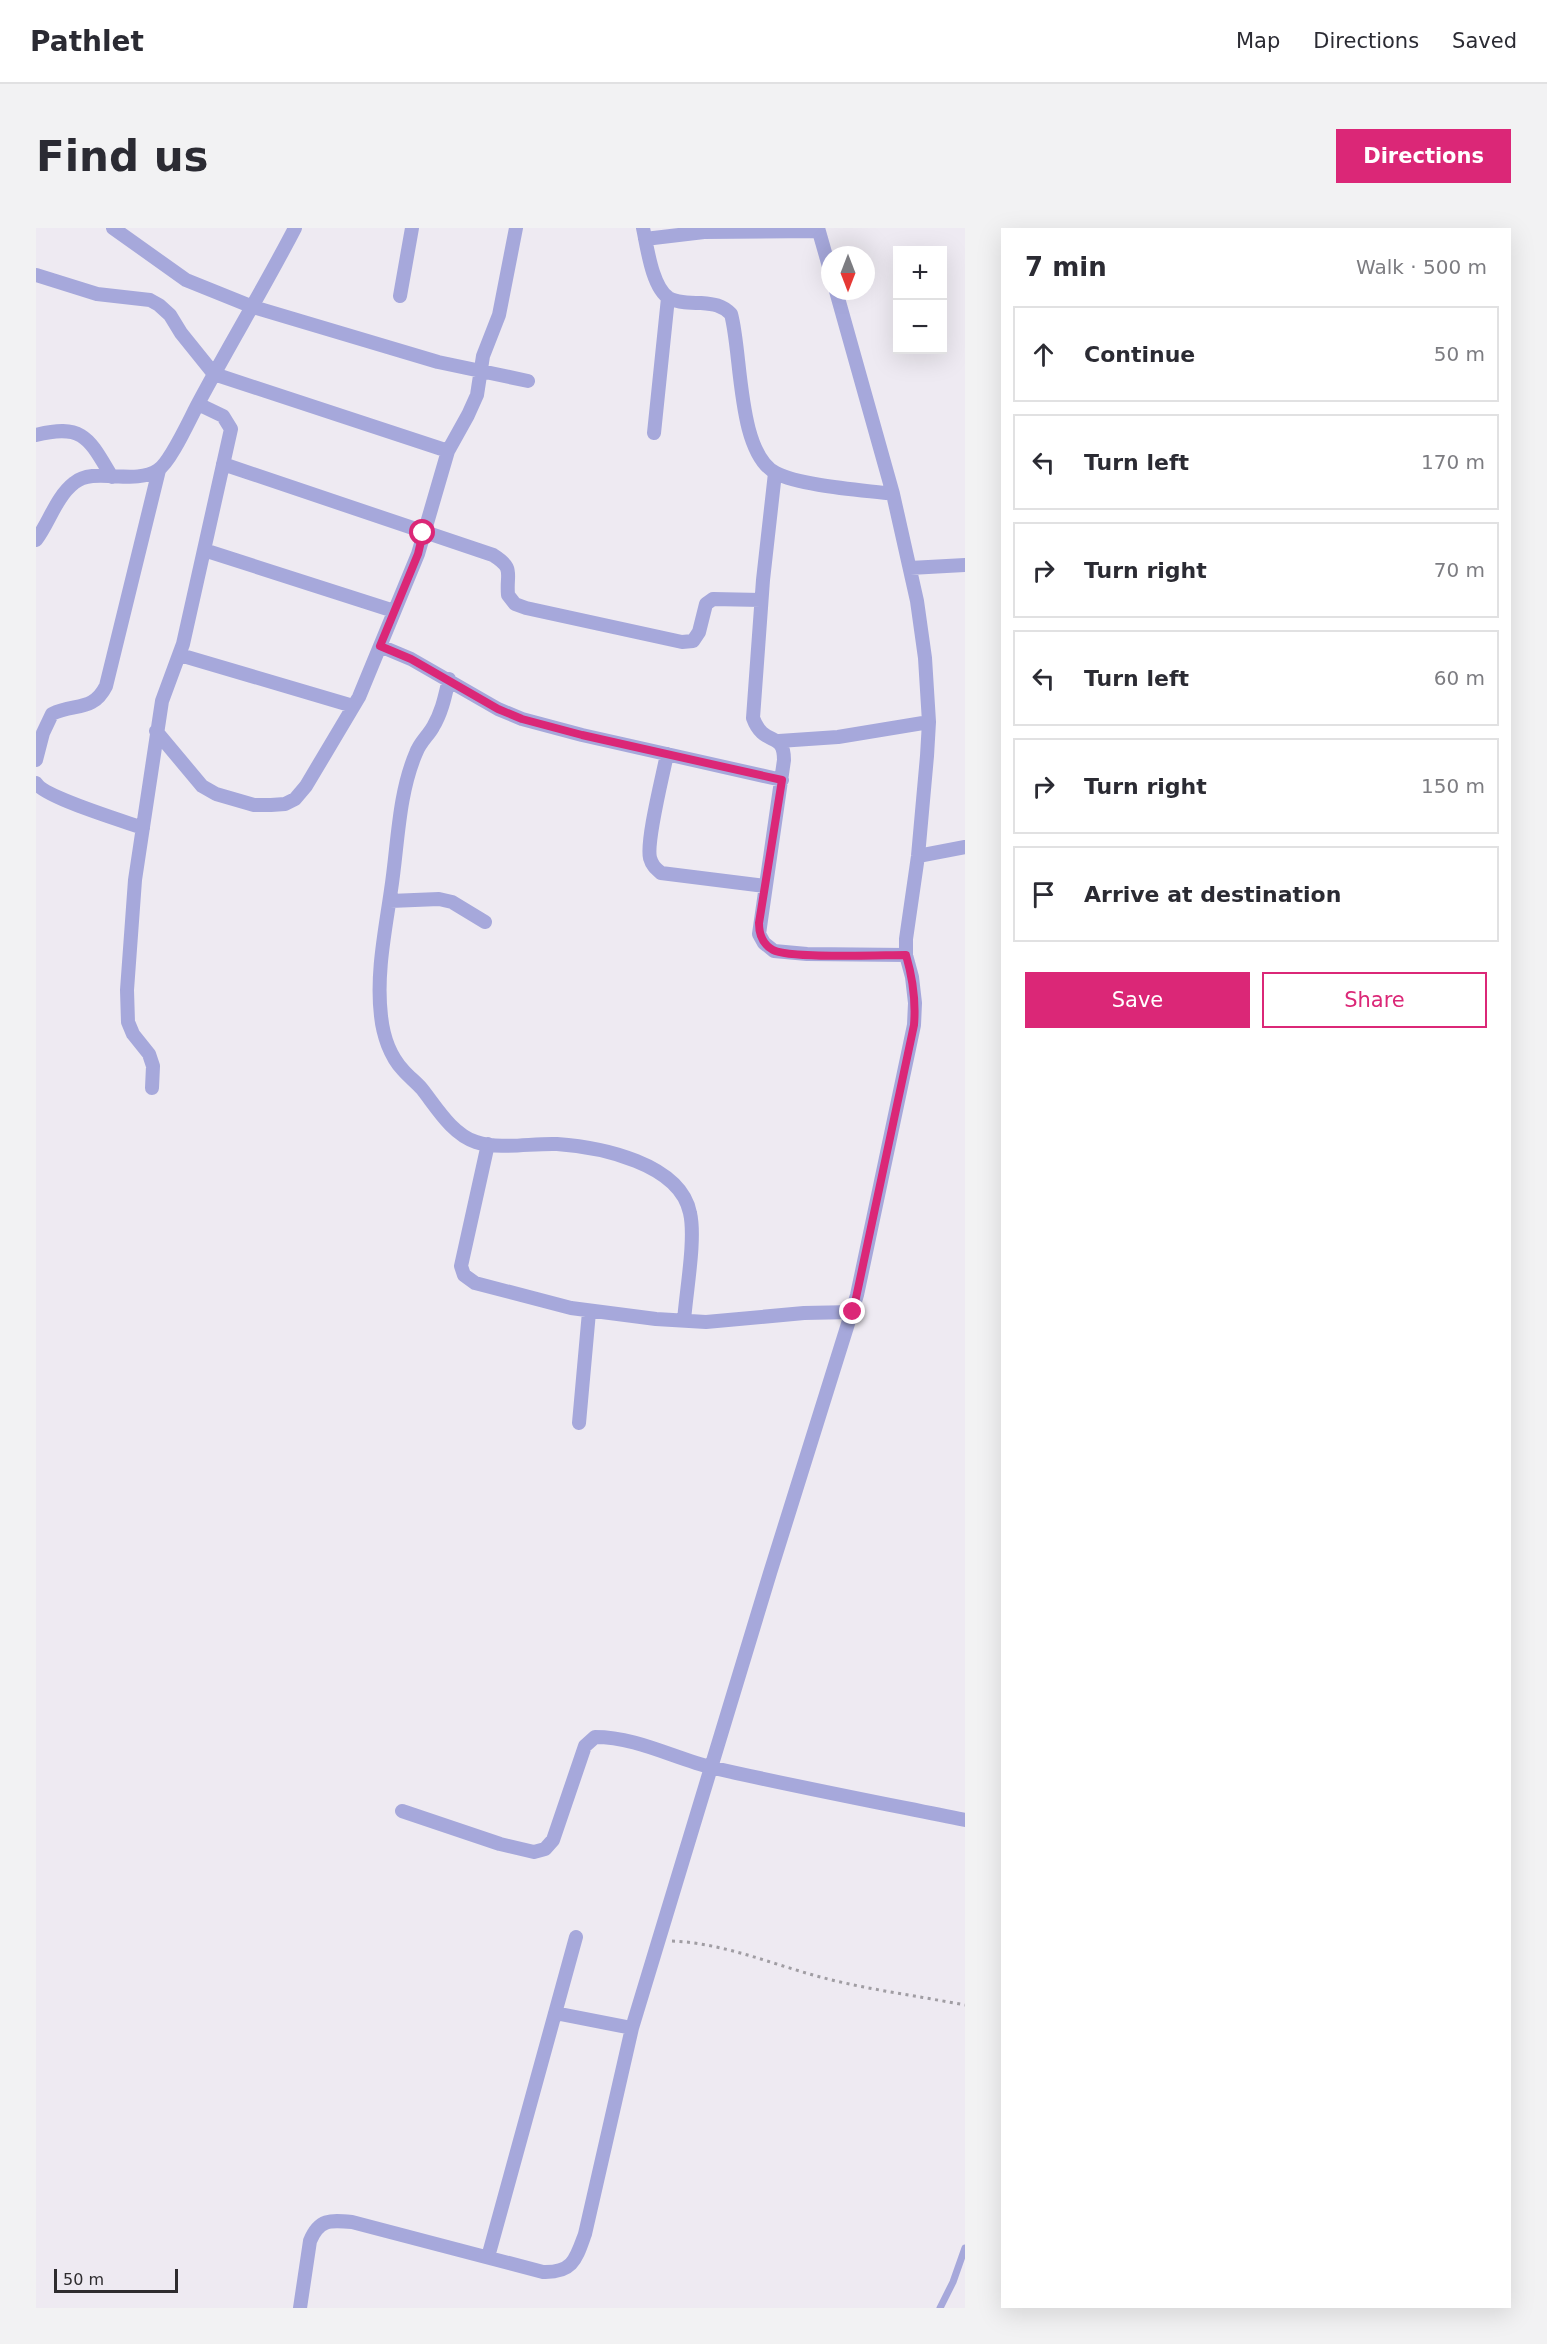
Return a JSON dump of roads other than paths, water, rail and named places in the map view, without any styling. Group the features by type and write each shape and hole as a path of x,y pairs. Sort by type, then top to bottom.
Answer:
{"street":[{"path":"113,228 186,280 253,307 438,362 528,381"},
{"path":"36,760 38,743 52,714 62,709 94,702 101,696 106,686 159,470 253,307 295,228"},
{"path":"400,296 412,228"},
{"path":"156,730 196,779 216,794 254,805 278,805 295,799 306,786 353,706 418,554 448,451 477,395 483,356 499,315 516,228"},
{"path":"823,246 818,229 644,234 658,286 668,298 682,302 715,304 731,314 749,431 756,452 765,465 776,473 803,482 893,494"},
{"path":"36,275 97,294 150,300 170,315 181,333 214,374 448,451"},
{"path":"654,433 668,298"},
{"path":"300,2308 310,2241 314,2230 324,2222 352,2222 543,2272 558,2272 570,2266 578,2253 585,2234 632,2028 853,1312 914,1025 915,1003 912,977 906,955 906,939 918,856 929,722 922,627 910,568 893,494 839,300"},
{"path":"152,1088 153,1066 149,1054 133,1034 128,1022 135,880 162,701 180,655 231,429 223,416 198,404"},
{"path":"36,435 70,430 83,436 93,446 112,477"},
{"path":"223,464 493,555 506,563 509,570 508,595 515,604 526,608 682,642 693,641 699,632 706,604 713,599 761,600"},
{"path":"36,540 63,495 73,483 84,477 146,476 159,470"},
{"path":"776,473 761,600 753,718 757,730 765,737 779,741 838,737 929,722"},
{"path":"204,550 394,611"},
{"path":"910,568 965,566"},
{"path":"380,646 411,659 498,709 522,719 556,729 782,780"},
{"path":"180,655 353,706"},
{"path":"449,680 439,716 432,729 424,737 410,770 400,819 379,989 381,1018 391,1053 401,1069 416,1083 453,1128 464,1136 488,1144 558,1144 589,1150 647,1165 669,1179 684,1198 690,1211 692,1228 684,1321"},
{"path":"779,741 784,748 782,780 759,933 764,943 774,951 807,954 906,955"},
{"path":"667,754 650,841 649,856 653,866 661,873 765,886"},
{"path":"36,783 46,792 142,828"},
{"path":"918,856 965,847"},
{"path":"390,901 439,899 462,907 485,922"},
{"path":"488,1144 462,1255 461,1266 464,1275 475,1283 546,1303 589,1312 684,1321 706,1322 804,1313 853,1312"},
{"path":"579,1423 589,1312"},
{"path":"402,1811 500,1844 534,1852 545,1849 553,1840 585,1746 595,1737 629,1740 711,1767 965,1820"},
{"path":"488,2257 576,1937"},
{"path":"555,2013 632,2028"}],"lane":[{"path":"940,2308 953,2282 965,2248"}]}
